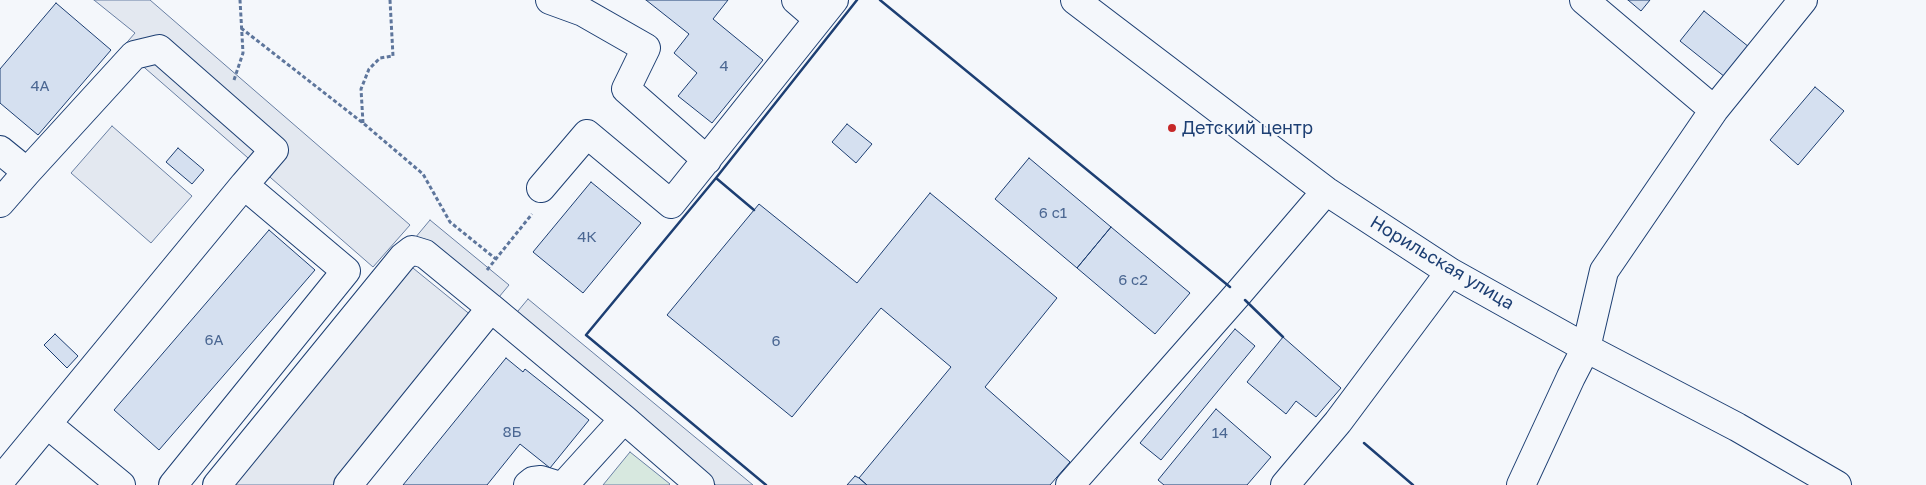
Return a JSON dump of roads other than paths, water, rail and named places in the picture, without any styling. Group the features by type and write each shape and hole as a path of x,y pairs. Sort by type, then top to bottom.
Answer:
{"street":[{"path":"550,0 583,12 646,48 626,89 707,160"},
{"path":"541,188 587,134 671,204 826,10 796,0"},
{"name":"Норильская улица","path":"1075,0 1326,191 1450,272 1586,348 1737,427 1837,485"},
{"path":"1584,0 1714,110"},
{"path":"1522,485 1570,377 1586,348 1604,271 1714,110 1803,0"},
{"path":"0,203 134,55 159,49 274,150 0,481"},
{"path":"0,150 27,172"},
{"path":"173,485 346,271 244,185"},
{"path":"1070,485 1326,191"},
{"path":"217,485 403,257 412,250 425,254 624,419 700,485"},
{"path":"1285,485 1338,422 1450,272"},
{"path":"348,485 491,308"},
{"path":"528,485 532,481 541,480 565,484 624,419"},
{"path":"47,424 121,485"}],"place":[{"name":"Детский центр","path":"1172,128"}]}
